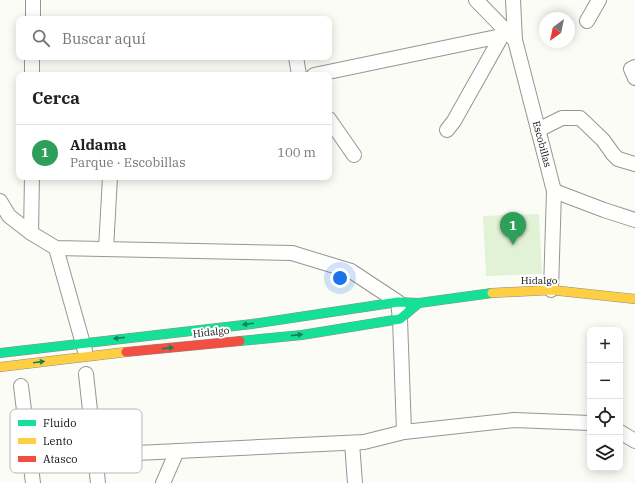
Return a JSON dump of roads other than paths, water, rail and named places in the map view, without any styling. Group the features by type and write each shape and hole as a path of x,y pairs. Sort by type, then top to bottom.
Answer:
{"main road":[{"name":"Hidalgo","path":"0,367 85,349 398,302 419,303 502,292 551,290 635,299"},
{"name":"Hidalgo","path":"0,353 85,349 302,334 400,318 419,303"},
{"path":"348,310 351,327"}],"street":[{"path":"33,0 33,16"},
{"path":"476,0 507,35"},
{"name":"Escobillas","path":"513,0 507,35 538,130 554,191 551,290"},
{"path":"586,21 599,0"},
{"path":"328,72 507,35"},
{"path":"447,130 507,35"},
{"path":"32,60 32,72"},
{"path":"296,60 298,72"},
{"path":"635,67 631,69 635,78"},
{"path":"538,130 562,118 580,118 603,140 618,159 635,164"},
{"path":"332,123 354,155"},
{"path":"31,233 32,180"},
{"path":"106,249 110,180"},
{"path":"554,191 635,220"},
{"path":"0,201 5,216 56,248 292,253 352,270 398,302 400,318 404,432"},
{"path":"56,248 85,349"},
{"path":"86,374 90,409"},
{"path":"21,386 24,409"},
{"path":"142,453 364,442 404,432 514,420 587,423"},
{"path":"623,434 635,442"},
{"path":"352,443 355,483"},
{"path":"163,483 177,451"},
{"path":"32,473 33,483"},
{"path":"97,473 98,483"}],"place":[{"name":"Aldama","path":"513,245"}]}
